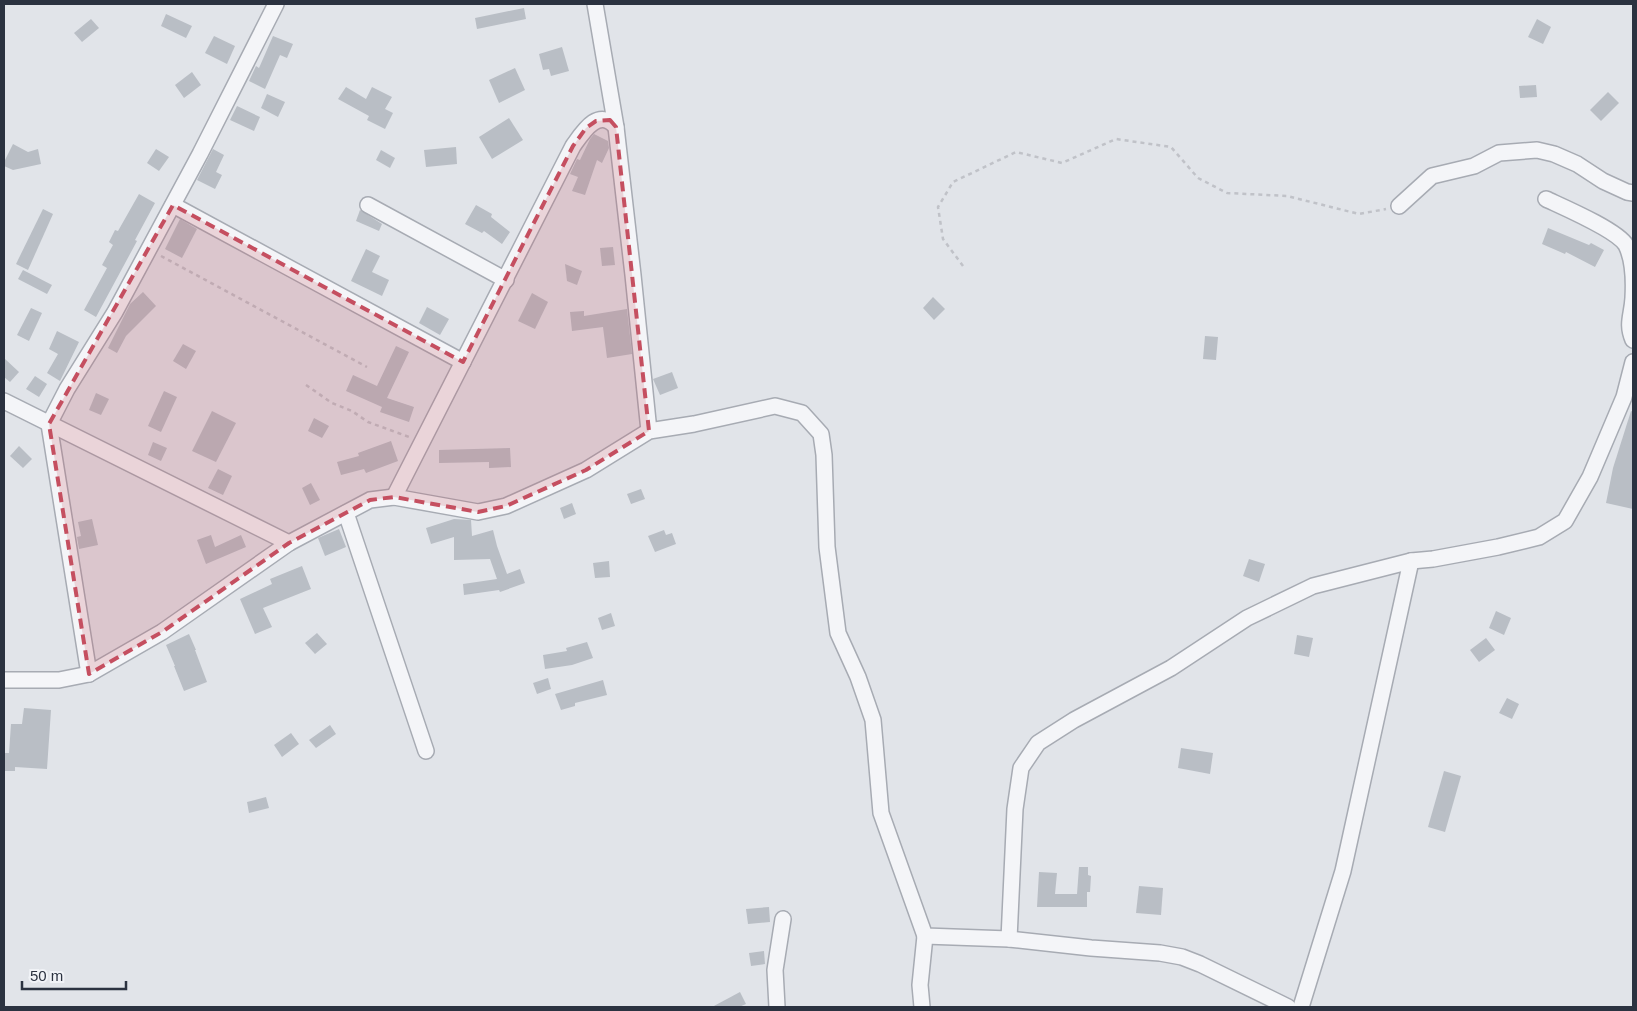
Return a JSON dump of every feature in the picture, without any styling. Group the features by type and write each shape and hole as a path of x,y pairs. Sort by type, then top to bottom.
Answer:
{"street":[{"path":"89,674 49,424 67,388 115,312 173,205 276,4"},
{"path":"595,4 616,127 649,431"},
{"path":"394,497 573,146 586,128 596,121 610,120 616,127"},
{"path":"1399,206 1432,176 1474,166 1499,153 1536,150 1554,154 1577,164 1603,181 1633,193"},
{"path":"1546,198 1591,220 1625,243 1633,262 1633,299 1629,330 1633,340"},
{"path":"173,205 462,362"},
{"path":"368,205 506,280"},
{"path":"1009,939 1015,809 1021,768 1038,743 1074,720 1171,668 1247,618 1313,586 1411,561 1433,559 1498,547 1539,537 1565,521 1590,477 1624,397 1633,362"},
{"path":"4,401 289,543"},
{"path":"4,680 59,680 89,674 162,632 289,543 370,500 394,497 478,512 506,506 586,470 649,431 694,424 775,406 802,413 821,434 824,455 828,547 838,633 858,677 873,720 881,813 925,936 920,985 922,1007"},
{"path":"346,514 426,751"},
{"path":"1301,1007 1343,871 1411,561"},
{"path":"777,1007 775,970 783,919"},
{"path":"925,936 1009,939 1160,953 1182,957 1288,1007"}],"path":[{"path":"963,266 943,239 938,207 953,182 1016,152 1062,163 1116,139 1171,147 1198,178 1227,193 1287,196 1359,214 1399,206"},
{"path":"149,249 367,367"},
{"path":"306,385 332,403 352,410 368,422 422,442"}],"highlighted area":[{"path":"610,120 616,127 649,431 586,470 506,506 478,512 394,497 370,500 289,543 162,632 89,674 49,424 173,205 463,362 573,146 586,128 596,121"}],"building":[{"path":"524,8 526,19 477,29 475,18"},
{"path":"166,14 192,26 186,38 161,26"},
{"path":"91,19 99,28 82,42 74,33"},
{"path":"1537,19 1551,27 1543,44 1528,37"},
{"path":"214,36 235,46 227,64 205,53"},
{"path":"273,36 293,44 287,58 280,55 265,89 249,81 256,66 259,68"},
{"path":"562,47 569,71 551,76 549,69 543,70 539,54"},
{"path":"515,68 525,90 499,103 489,80"},
{"path":"192,72 201,85 184,98 175,85"},
{"path":"1536,85 1537,97 1520,98 1519,86"},
{"path":"346,87 366,99 372,87 392,97 385,109 393,113 385,129 367,120 369,116 338,99"},
{"path":"1608,92 1619,103 1601,121 1590,110"},
{"path":"267,94 285,102 278,117 261,108"},
{"path":"237,106 260,117 254,131 230,120"},
{"path":"509,118 523,140 492,159 479,137"},
{"path":"594,134 608,141 609,148 602,163 597,160 585,195 572,191 578,177 570,174 577,159 580,160"},
{"path":"13,144 28,152 38,149 41,164 13,170 4,166 4,162"},
{"path":"456,147 457,164 426,167 424,150"},
{"path":"156,149 169,157 159,171 147,163"},
{"path":"213,149 224,155 216,172 222,175 215,189 197,180"},
{"path":"381,150 395,158 390,168 376,160"},
{"path":"139,194 155,203 96,317 84,310 107,268 102,265 113,245 109,242 115,230 118,231"},
{"path":"476,205 492,214 491,217 510,232 502,244 484,231 482,233 465,224"},
{"path":"43,209 53,214 28,270 16,264"},
{"path":"360,210 382,224 379,231 356,221"},
{"path":"180,219 197,229 182,258 165,249"},
{"path":"1548,228 1589,245 1591,243 1604,250 1595,267 1566,252 1565,254 1542,244"},
{"path":"613,247 615,265 602,266 600,248"},
{"path":"366,249 380,256 372,272 389,280 382,296 351,281"},
{"path":"565,264 582,271 577,285 567,281"},
{"path":"23,270 52,285 47,294 18,279"},
{"path":"143,292 156,306 126,336 117,353 108,348 130,304"},
{"path":"532,293 548,302 535,329 518,321"},
{"path":"933,297 945,309 934,320 923,308"},
{"path":"427,307 449,319 440,335 419,323"},
{"path":"31,308 42,313 29,341 17,335"},
{"path":"627,309 632,354 607,358 603,327 572,331 570,312 584,311 584,316"},
{"path":"57,331 79,342 60,381 47,373 58,354 49,349"},
{"path":"1205,336 1218,337 1216,360 1203,359"},
{"path":"183,344 196,351 186,369 173,361"},
{"path":"396,346 409,352 387,398 414,407 409,422 380,412 382,407 346,391 353,375 377,386"},
{"path":"4,358 19,372 10,382 4,377"},
{"path":"672,372 678,388 660,395 653,379"},
{"path":"35,376 47,384 39,397 26,389"},
{"path":"164,391 177,397 161,432 148,426"},
{"path":"96,393 109,399 101,415 89,410"},
{"path":"212,411 236,423 216,462 192,451"},
{"path":"1631,411 1633,412 1633,509 1606,503 1613,468"},
{"path":"314,418 329,426 322,438 308,431"},
{"path":"391,441 398,461 366,473 364,469 341,475 337,462 359,456 358,453"},
{"path":"153,442 167,448 161,461 148,455"},
{"path":"19,446 32,459 23,468 10,456"},
{"path":"510,448 511,467 489,468 489,462 439,463 439,450"},
{"path":"218,469 232,476 223,495 208,488"},
{"path":"311,483 320,500 310,505 302,488"},
{"path":"641,489 645,499 631,504 627,494"},
{"path":"572,503 576,514 564,519 560,508"},
{"path":"92,519 98,545 79,549 77,537 81,536 78,522"},
{"path":"454,519 471,520 472,536 493,530 507,574 520,569 525,583 500,592 499,590 464,595 463,584 497,579 490,559 454,560 454,537 431,544 426,528"},
{"path":"339,529 346,547 325,556 318,538"},
{"path":"664,530 666,535 672,533 676,544 655,552 648,536"},
{"path":"211,535 215,547 241,535 246,547 206,564 197,540"},
{"path":"1249,559 1265,564 1259,582 1243,576"},
{"path":"609,561 610,577 595,578 593,563"},
{"path":"302,566 311,589 263,608 272,627 255,634 240,599 272,584 270,579"},
{"path":"1496,611 1511,618 1504,635 1489,628"},
{"path":"611,613 615,626 602,630 598,618"},
{"path":"317,633 327,644 315,654 305,643"},
{"path":"189,634 207,682 184,691 166,645"},
{"path":"1297,635 1313,638 1309,657 1294,654"},
{"path":"1486,638 1495,650 1479,662 1470,650"},
{"path":"587,642 593,658 572,665 545,669 543,655 567,651 566,648"},
{"path":"548,678 551,689 537,694 533,683"},
{"path":"603,680 607,695 575,703 575,706 561,710 555,694"},
{"path":"1507,698 1519,704 1512,719 1499,713"},
{"path":"24,708 51,710 47,769 15,767 15,771 4,771 4,753 9,753 11,724 22,724"},
{"path":"330,725 336,734 316,748 309,740"},
{"path":"291,733 299,744 282,757 274,745"},
{"path":"1181,748 1213,753 1210,774 1178,768"},
{"path":"1444,771 1461,776 1445,832 1428,827"},
{"path":"266,797 269,808 249,813 247,802"},
{"path":"1079,867 1088,867 1088,875 1091,876 1090,892 1087,892 1087,907 1037,907 1039,872 1057,873 1055,894 1077,894"},
{"path":"1139,886 1163,888 1161,915 1136,913"},
{"path":"769,907 770,922 748,924 746,909"},
{"path":"764,951 765,964 751,966 749,953"},
{"path":"740,992 746,1004 739,1007 712,1007"}]}
